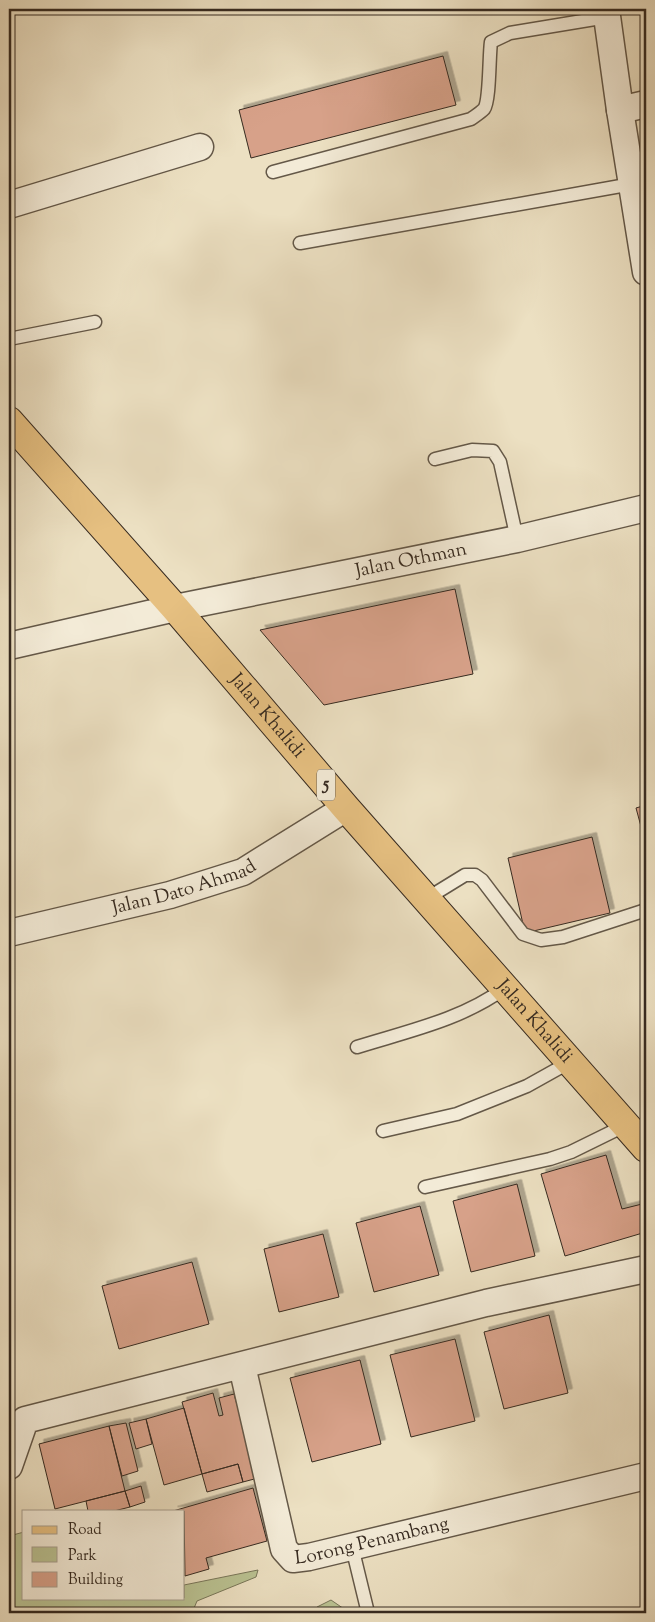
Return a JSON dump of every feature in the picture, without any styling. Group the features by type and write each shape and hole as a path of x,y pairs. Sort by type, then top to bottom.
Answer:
{"main road":[{"name":"Jalan Khalidi","path":"9,421 175,608 346,808 646,1148"}],"street":[{"path":"606,13 646,272"},
{"path":"620,110 646,104"},
{"path":"9,205 200,147"},
{"name":"Jalan Othman","path":"9,646 175,608 517,539 646,508"},
{"name":"Jalan Dato Ahmad","path":"9,933 170,895 243,872 346,808"},
{"path":"9,1466 25,1420 486,1302 646,1269"},
{"name":"Lorong Penambang","path":"242,1366 284,1549 293,1559 352,1547 646,1476"}],"lane":[{"path":"273,172 471,119 485,108 491,42 510,33 606,13"},
{"path":"300,242 632,184"},
{"path":"9,339 95,322"},
{"path":"435,459 472,450 493,452 500,462 517,539"},
{"path":"426,899 465,875 475,875 482,880 523,934 541,940 563,937 646,910"},
{"path":"357,1047 462,1014 505,988"},
{"path":"383,1131 458,1114 527,1086 570,1062"},
{"path":"425,1188 564,1154 626,1125"},
{"path":"352,1547 368,1613"}],"green space":[{"path":"22,1533 22,1600 185,1600 185,1585 258,1570 256,1577 197,1601 192,1613 9,1613 9,1536"},
{"path":"331,1600 350,1613 315,1613 317,1607"}],"building":[{"path":"443,56 456,105 251,158 239,110"},
{"path":"455,589 473,674 324,705 260,630"},
{"path":"646,805 646,845 636,808"},
{"path":"592,837 610,913 525,933 508,858"},
{"path":"606,1155 622,1209 646,1203 646,1232 565,1256 541,1174"},
{"path":"517,1184 535,1256 471,1272 453,1201"},
{"path":"420,1206 439,1275 374,1292 356,1223"},
{"path":"323,1234 339,1297 279,1312 264,1249"},
{"path":"192,1262 209,1324 119,1349 102,1286"},
{"path":"549,1315 568,1393 504,1409 484,1332"},
{"path":"455,1339 475,1421 411,1437 390,1355"},
{"path":"360,1360 381,1444 312,1462 290,1378"},
{"path":"213,1393 219,1416 223,1415 219,1398 234,1394 258,1478 243,1482 238,1464 202,1474 182,1402"},
{"path":"184,1408 202,1474 164,1485 146,1419"},
{"path":"146,1419 152,1444 136,1449 129,1423"},
{"path":"126,1423 138,1471 122,1476 109,1426"},
{"path":"109,1426 125,1491 55,1509 39,1444"},
{"path":"238,1464 243,1482 207,1492 202,1474"},
{"path":"141,1486 145,1502 130,1507 125,1491"},
{"path":"253,1488 267,1541 206,1558 209,1569 185,1576 185,1510 176,1510"},
{"path":"125,1491 130,1507 118,1510 88,1510 86,1501"}]}
